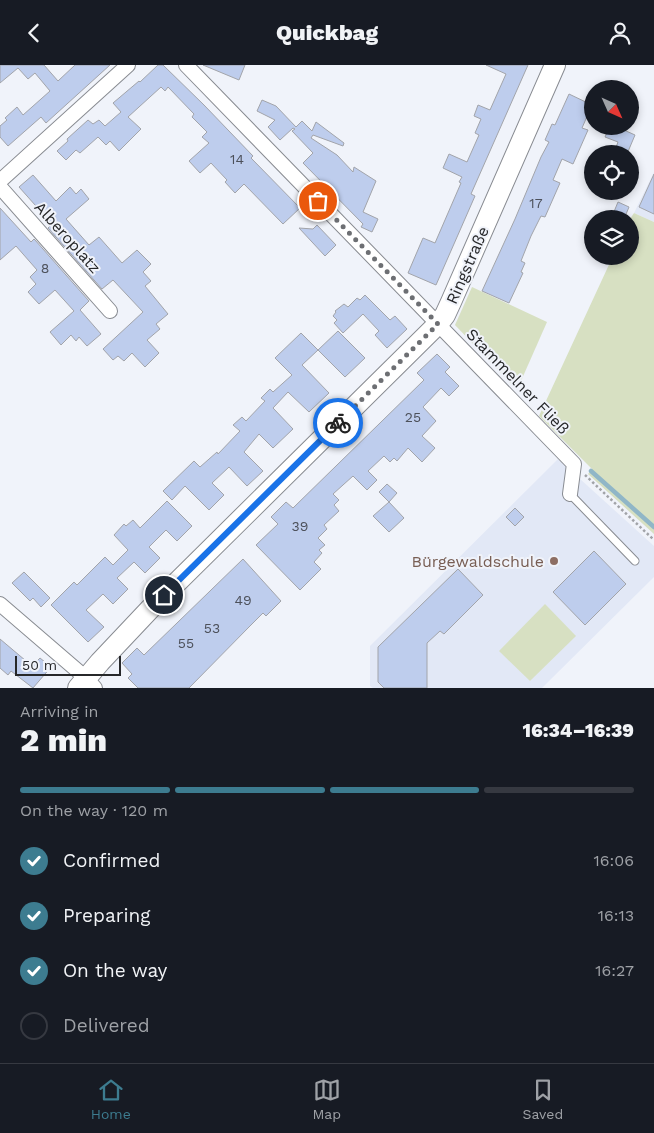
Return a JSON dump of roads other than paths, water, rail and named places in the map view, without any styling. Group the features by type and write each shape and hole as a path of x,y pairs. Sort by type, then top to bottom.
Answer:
{"main road":[{"name":"Ringstraße","path":"87,685 150,609 438,324 455,293 555,65"}],"street":[{"path":"0,181 128,65"},
{"name":"Stammelner Fließ","path":"186,65 574,464 570,494"},
{"name":"Alberoplatz","path":"0,187 110,311"},
{"path":"0,604 87,685"}],"lane":[{"path":"570,494 636,561"}],"waterway":[{"name":"Stammelner Fließ","path":"591,471 654,527"}],"place":[{"name":"Bürgewaldschule","path":"554,561"}]}
